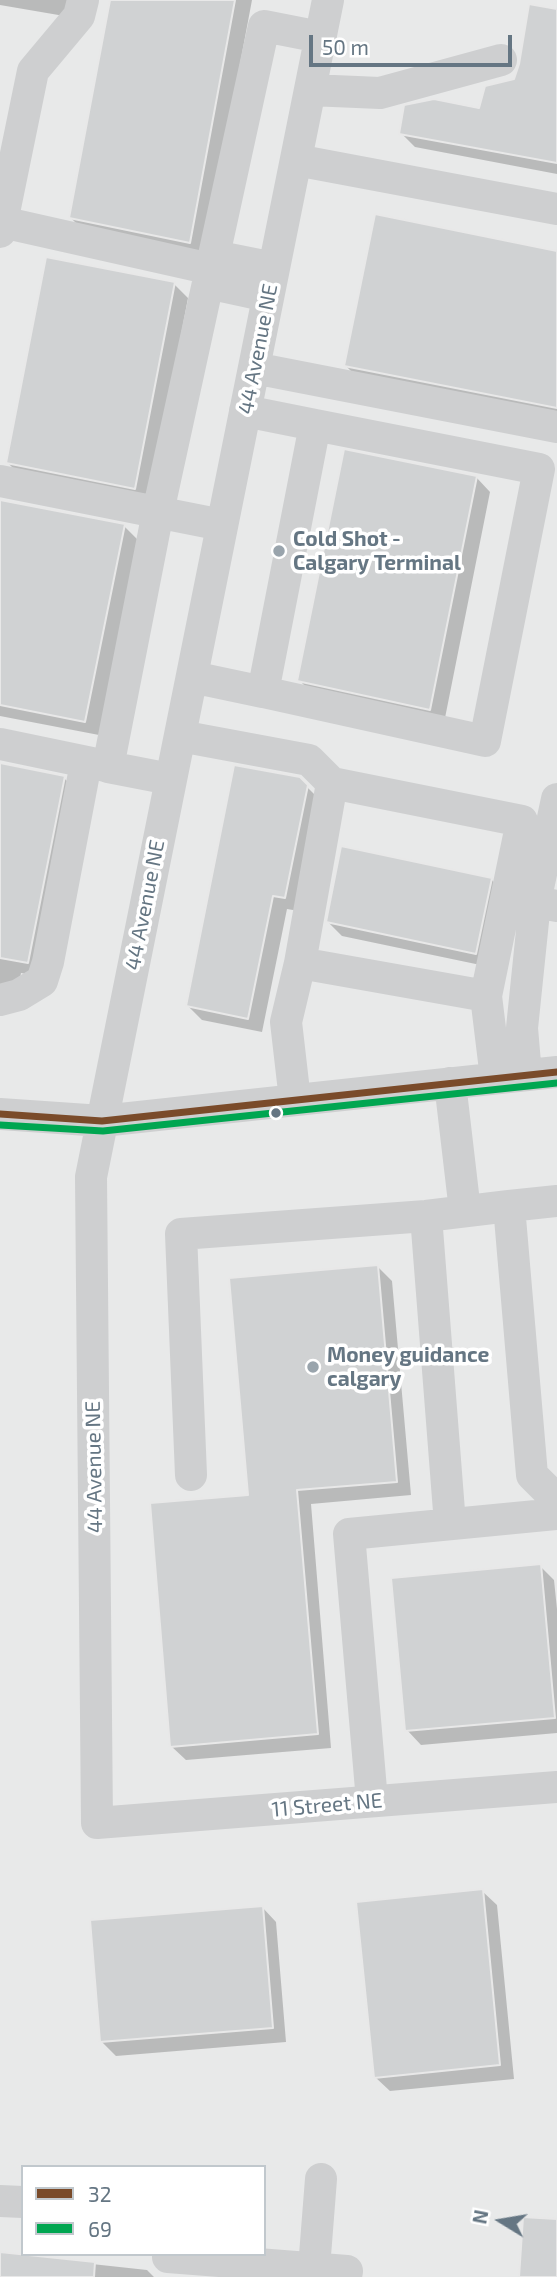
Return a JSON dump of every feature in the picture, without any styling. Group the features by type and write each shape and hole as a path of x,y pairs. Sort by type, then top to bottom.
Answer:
{"street":[{"path":"83,0 79,16 33,71 1,227 271,282"},
{"name":"44 Avenue NE","path":"97,1823 91,1177 328,0"},
{"path":"0,1000 19,995 42,981 48,962 158,512 264,26 320,37"},
{"path":"310,90 380,93 501,61"},
{"path":"296,160 557,209"},
{"path":"254,368 557,427"},
{"path":"192,677 485,741 539,469 245,411"},
{"path":"263,692 315,425"},
{"path":"0,481 222,525"},
{"path":"180,736 309,760 332,783 522,821 486,996 511,1077"},
{"path":"0,744 170,779"},
{"path":"295,1100 286,1022 300,963 332,783"},
{"path":"511,1077 546,904 557,799"},
{"path":"300,963 486,996"},
{"path":"0,1114 102,1121 557,1072"},
{"path":"450,1083 465,1211"},
{"path":"191,1475 181,1234 426,1216 557,1201"},
{"path":"509,1206 532,1475 557,1500"},
{"path":"426,1216 450,1524"},
{"path":"372,1801 349,1534 557,1514"},
{"name":"11 Street NE","path":"97,1823 557,1787"},
{"path":"314,2268 321,2179"},
{"path":"0,2201 21,2202"},
{"path":"168,2263 252,2259 346,2271 346,2277"}],"shaded area":[{"path":"0,0 557,0 557,2277 0,2277"}],"building":[{"path":"110,0 235,0 190,243 69,218"},
{"path":"529,4 557,9 557,163 399,134 404,105 434,99 479,108 485,86 514,79"},
{"path":"375,214 557,251 557,408 344,366"},
{"path":"46,257 175,282 135,489 6,463"},
{"path":"344,449 477,476 430,710 297,681"},
{"path":"0,500 125,524 85,722 0,705"},
{"path":"0,763 65,776 28,963 0,958"},
{"path":"234,765 300,777 308,785 285,898 273,896 248,1019 186,1006"},
{"path":"341,846 492,878 476,954 326,922"},
{"path":"378,1265 397,1482 297,1490 318,1734 170,1747 150,1503 248,1495 229,1278"},
{"path":"541,1564 555,1718 405,1731 391,1578"},
{"path":"483,1889 500,2065 374,2078 356,1902"},
{"path":"263,1906 273,2028 100,2042 90,1920"},
{"path":"523,2217 557,2219 557,2277 519,2277"},
{"path":"0,2252 95,2262 94,2277 0,2277"}],"transit line":[{"name":"32","path":"0,1114 102,1121 557,1072"},
{"name":"69","path":"0,1125 103,1131 557,1083"}],"place":[{"name":"Cold Shot - Calgary Terminal","path":"279,551"},
{"name":"Money guidance calgary","path":"313,1367"}]}
